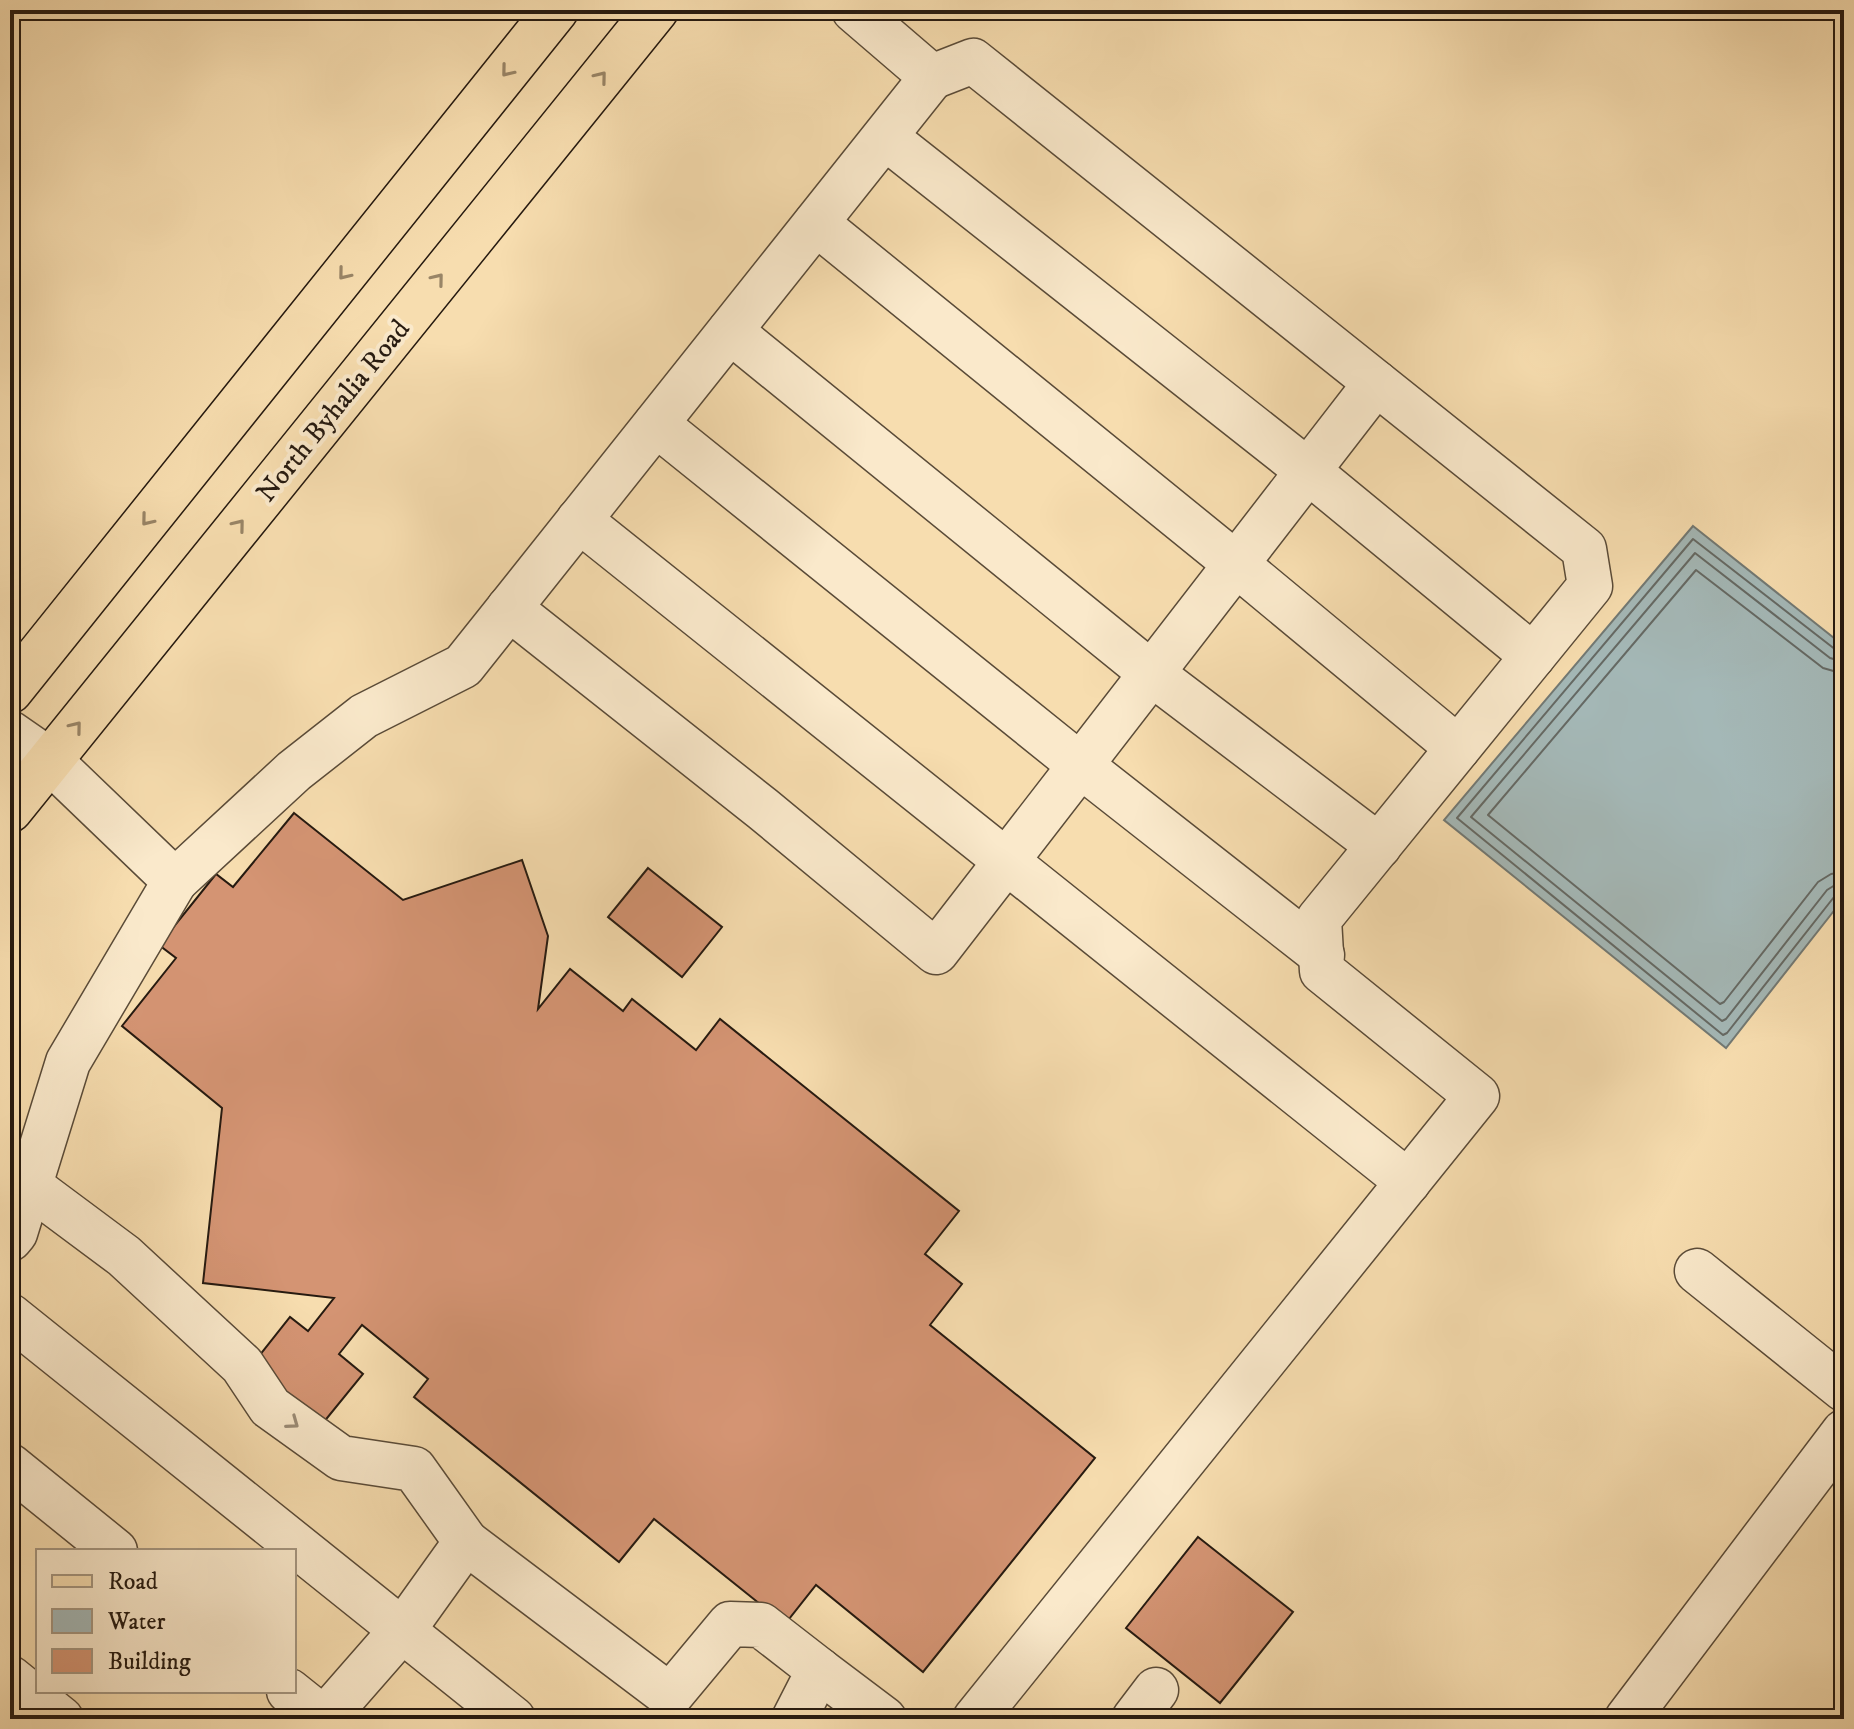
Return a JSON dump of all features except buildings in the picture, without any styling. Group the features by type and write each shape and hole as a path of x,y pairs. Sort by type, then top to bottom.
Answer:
{"main road":[{"path":"10,691 556,10"},
{"name":"North Byhalia Road","path":"10,810 656,10"}],"street":[{"path":"854,10 932,77"},
{"path":"10,1239 15,1233 68,1062 175,881 294,771 364,716 463,666 932,77 973,61 1584,549 1590,586 1319,919 1322,971 1477,1096 975,1719"},
{"path":"885,137 1308,471 1533,656"},
{"path":"816,223 1458,748"},
{"path":"730,331 1151,673 1379,846"},
{"path":"509,608 763,809 936,952 1376,383"},
{"path":"656,424 1322,955"},
{"path":"579,520 1408,1182"},
{"path":"10,733 49,760 175,881"},
{"path":"30,1186 124,1256 242,1365 270,1407 341,1458 414,1469 466,1542 661,1707 730,1624 761,1625 884,1719"},
{"path":"1697,1271 1844,1389"},
{"path":"10,1316 513,1719"},
{"path":"1627,1719 1844,1432"},
{"path":"10,1466 113,1549"},
{"path":"292,1693 324,1719 402,1630 466,1542"},
{"path":"794,1719 819,1670"},
{"path":"10,1678 61,1719"}],"water":[{"path":"1693,526 1844,646 1844,898 1726,1048 1444,820"}]}
